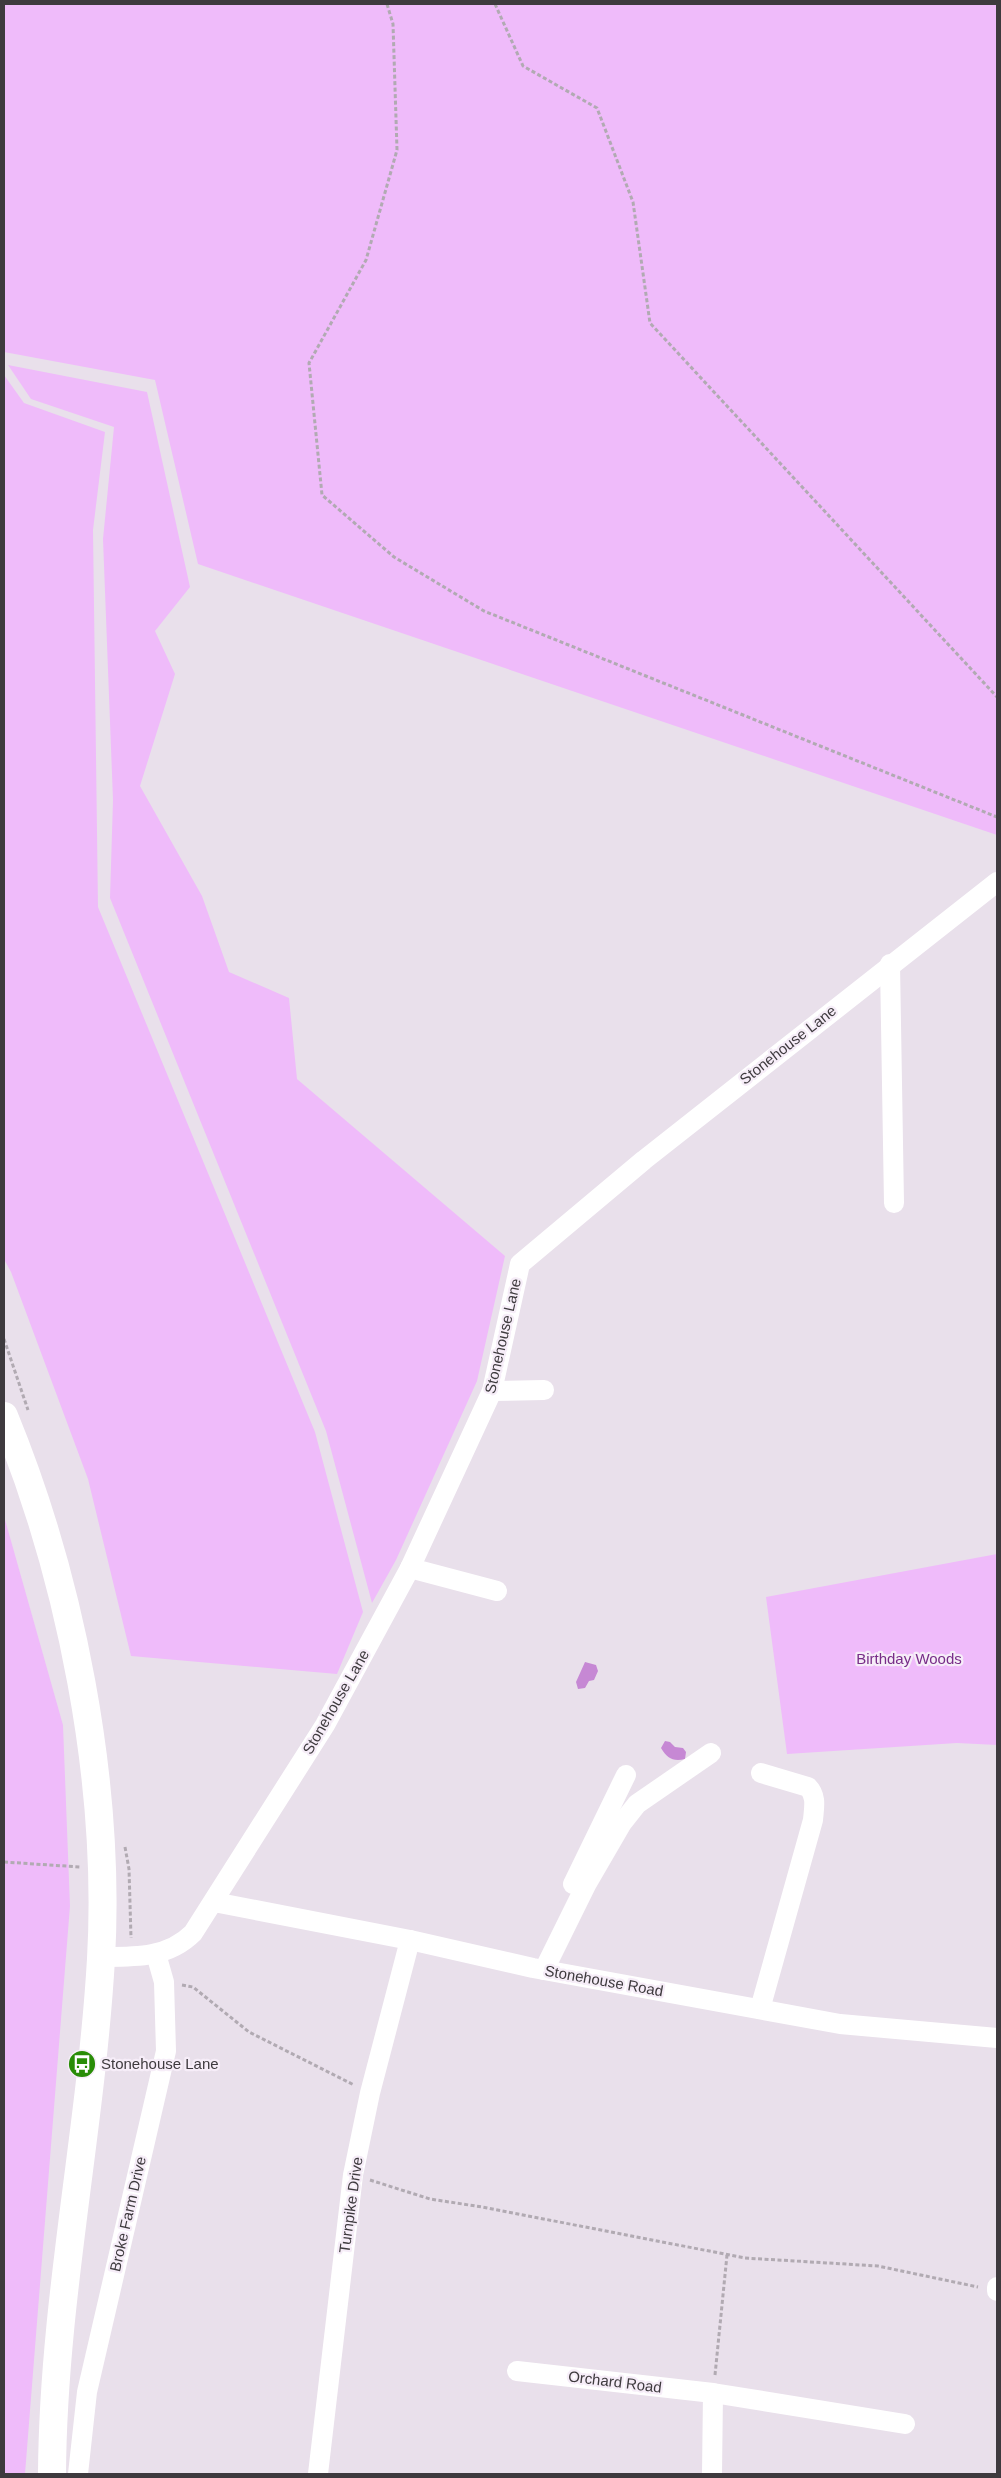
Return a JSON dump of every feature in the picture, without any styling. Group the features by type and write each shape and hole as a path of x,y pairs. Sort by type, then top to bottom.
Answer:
{"highway":[{"path":"4,1416 50,1549 78,1669 91,1749 98,1823 102,1903 101,1957 92,2058 62,2302 52,2474"}],"street":[{"name":"Stonehouse Lane","path":"101,1957 156,1954 183,1943 193,1933 325,1725 410,1568 492,1391 520,1264 644,1160 890,964 997,882"},
{"path":"890,964 894,1203"},
{"path":"492,1391 544,1390"},
{"path":"410,1568 497,1591"},
{"path":"539,1969 622,1823 637,1804 711,1753"},
{"path":"760,1773 808,1787 813,1792 814,1802 813,1820 760,2009"},
{"path":"539,1969 626,1775"},
{"name":"Stonehouse Road","path":"214,1902 410,1940 539,1969 840,2024 997,2038"},
{"name":"Turnpike Drive","path":"318,2474 353,2175 370,2093 410,1940"},
{"name":"Broke Farm Drive","path":"78,2474 87,2392 166,2051 164,1982 156,1954"},
{"name":"Orchard Road","path":"517,2371 713,2393 905,2424"},
{"path":"712,2474 713,2393"}],"path":[{"path":"387,4 393,24 397,150 366,260 309,364 322,495 394,556 484,611 997,817"},
{"path":"495,4 523,66 597,108 633,202 650,323 997,697"},
{"path":"4,1862 79,1866"},
{"path":"164,1982 194,1987 250,2032 370,2093"},
{"path":"353,2175 430,2199 482,2206 727,2255 745,2258 878,2266 997,2289"},
{"path":"713,2393 727,2255"}],"green space":[{"path":"4,4 997,4 997,835 198,564 155,380 4,352"},
{"path":"8,365 147,392 190,587 155,631 175,674 140,786 202,896 229,972 289,998 297,1079 505,1256 477,1381 396,1560 372,1603 326,1431 110,898 113,800 103,539 114,427 31,399"},
{"path":"4,375 24,403 105,432 93,530 98,907 315,1432 363,1612 337,1674 131,1656 88,1479 11,1272 4,1259"},
{"path":"4,1516 63,1725 70,1906 25,2474 4,2474"},
{"name":"Birthday Woods","path":"997,1554 997,1745 957,1743 787,1754 766,1597"}],"shaded area":[{"path":"585,1662 596,1665 598,1671 594,1680 589,1681 585,1688 578,1689 576,1682"},
{"path":"665,1741 670,1742 675,1747 683,1748 686,1752 685,1759 677,1760 668,1757 661,1748"}],"place":[{"name":"Stonehouse Lane","path":"82,2064"}]}
